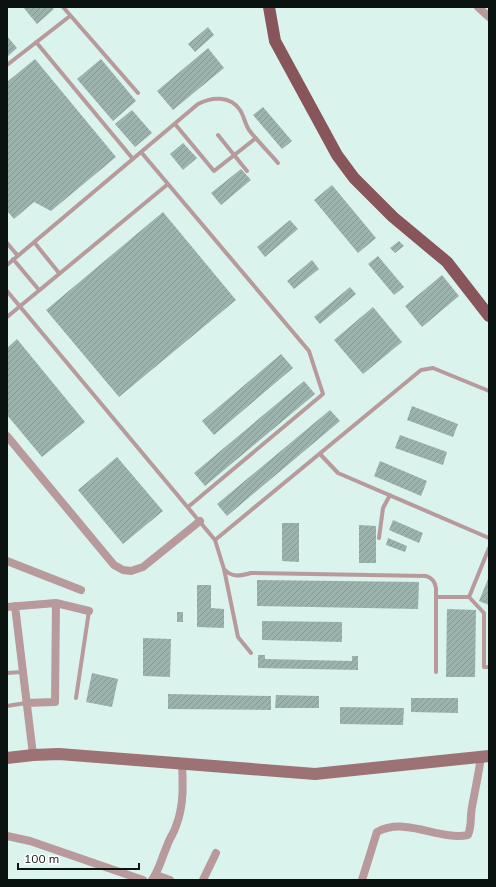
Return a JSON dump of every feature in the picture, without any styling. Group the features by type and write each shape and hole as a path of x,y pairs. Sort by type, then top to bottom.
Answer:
{"main road":[{"path":"269,7 275,41 336,155 354,178 393,217 447,262 489,316"},
{"path":"7,758 33,754 59,754 315,774 485,756"}],"street":[{"path":"478,7 489,17"},
{"path":"7,436 117,568 131,571 143,567 200,521"},
{"path":"7,561 81,590"},
{"path":"26,703 55,702 56,603"},
{"path":"33,754 11,606 56,603 89,611"},
{"path":"362,880 378,832 383,828 404,827 454,836 468,835 470,830 472,806 485,756"},
{"path":"170,880 154,878 168,842 176,827 181,810 183,776 182,764"},
{"path":"7,836 30,841 143,880"},
{"path":"203,880 216,853"}],"lane":[{"path":"63,7 138,93"},
{"path":"7,65 70,16"},
{"path":"36,42 133,159"},
{"path":"7,265 198,104 206,100 224,99 234,104 241,110 249,130 278,163"},
{"path":"175,124 214,171 256,138"},
{"path":"218,135 247,171"},
{"path":"141,152 308,351 323,394 188,507"},
{"path":"7,317 168,184"},
{"path":"34,242 59,273"},
{"path":"7,243 18,256"},
{"path":"13,259 39,290"},
{"path":"7,291 215,540 224,568 238,637 250,653"},
{"path":"215,540 421,370 433,368 489,391"},
{"path":"320,454 338,472 489,538"},
{"path":"379,538 383,508 390,495"},
{"path":"469,597 489,548"},
{"path":"224,568 233,576 251,573 426,576 431,578 435,583 436,597 436,672"},
{"path":"436,597 469,597 484,613 484,667 489,667"},
{"path":"76,698 89,611"},
{"path":"7,673 22,672"},
{"path":"7,706 26,703"}],"building":[{"path":"23,7 52,7 54,9 37,24"},
{"path":"208,27 214,35 195,52 188,44"},
{"path":"7,36 17,48 7,57"},
{"path":"208,48 224,68 173,110 157,91"},
{"path":"35,59 116,157 51,211 34,202 14,219 7,211 7,82"},
{"path":"101,59 136,101 113,121 77,79"},
{"path":"263,107 292,141 282,149 253,115"},
{"path":"132,110 152,133 135,147 115,124"},
{"path":"183,143 197,158 183,170 170,154"},
{"path":"241,169 251,180 221,205 211,193"},
{"path":"332,185 376,238 358,253 314,200"},
{"path":"163,212 236,300 119,397 46,310"},
{"path":"290,220 298,229 265,257 257,247"},
{"path":"399,241 404,246 395,253 390,248"},
{"path":"378,256 404,287 394,295 368,264"},
{"path":"312,260 319,269 294,289 287,281"},
{"path":"442,275 459,296 422,327 405,306"},
{"path":"350,287 356,294 320,324 314,317"},
{"path":"373,307 402,342 363,374 334,340"},
{"path":"17,339 85,422 42,457 7,415 7,348"},
{"path":"281,354 293,368 214,435 202,421"},
{"path":"304,381 315,394 205,486 194,473"},
{"path":"412,406 458,424 453,437 407,420"},
{"path":"330,410 340,421 227,516 217,504"},
{"path":"400,435 447,452 443,465 395,448"},
{"path":"117,457 163,511 123,544 78,490"},
{"path":"380,461 427,481 421,496 374,476"},
{"path":"393,520 423,533 419,543 389,530"},
{"path":"282,523 299,523 299,562 282,561"},
{"path":"359,525 376,526 376,563 359,563"},
{"path":"388,538 407,546 405,552 386,545"},
{"path":"488,579 489,580 489,605 479,601"},
{"path":"257,580 419,582 418,609 257,606"},
{"path":"197,585 211,585 211,608 224,609 224,628 197,627"},
{"path":"447,609 476,610 475,677 446,677"},
{"path":"177,612 183,612 183,622 177,622"},
{"path":"262,621 342,622 342,642 262,640"},
{"path":"143,638 171,639 170,677 143,676"},
{"path":"258,655 265,655 265,659 352,661 352,656 358,656 358,670 258,668"},
{"path":"92,673 118,679 112,707 86,702"},
{"path":"168,694 271,696 271,710 168,709"},
{"path":"276,695 319,696 319,708 275,708"},
{"path":"411,698 458,698 458,713 411,712"},
{"path":"340,707 404,708 403,725 340,724"}]}
